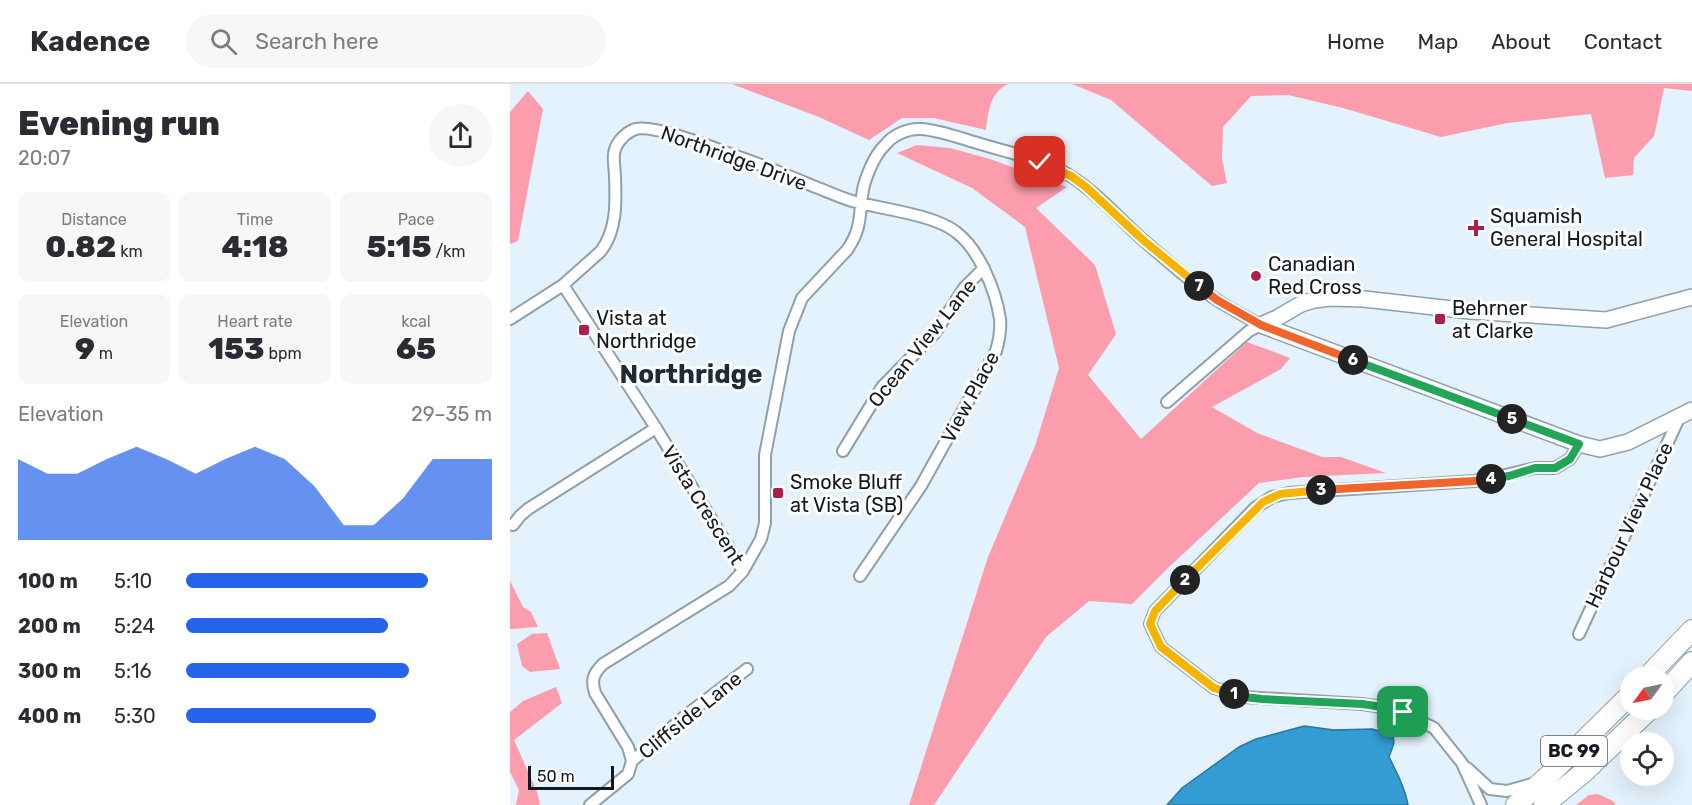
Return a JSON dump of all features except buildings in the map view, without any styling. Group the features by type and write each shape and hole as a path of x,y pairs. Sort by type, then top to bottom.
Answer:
{"highway":[{"path":"1658,666 1692,630"},
{"path":"1673,666 1692,648"},
{"path":"1674,682 1692,662"},
{"name":"BC 99","path":"1516,805 1620,704"},
{"path":"1547,777 1583,753 1620,719"},
{"name":"BC 99","path":"1544,805 1584,772 1639,720"}],"street":[{"name":"Northridge Drive","path":"510,319 563,285 606,244 614,221 616,194 614,153 617,144 634,129 657,130 752,161 862,204"},
{"name":"Vista Crescent","path":"743,571 763,533 765,524 765,455 793,317 802,298 853,242 861,220 865,184 869,171 885,145 895,136 914,129 921,129 1040,162 1071,176 1195,283 1217,300 1261,325"},
{"name":"View Place","path":"860,576 921,486 996,351 1000,334 1000,320 984,268 958,233 948,227 908,214 862,204"},
{"name":"Ocean View Lane","path":"843,450 882,387 935,333 964,288 984,268"},
{"name":"Vista Crescent","path":"563,285 656,428 743,571"},
{"path":"1167,402 1249,331 1301,304 1314,300 1364,298 1470,311 1606,320 1692,297"},
{"path":"1261,325 1579,444 1600,449 1628,442 1686,413"},
{"name":"Harbour View Place","path":"1579,634 1686,413"},
{"path":"513,525 528,509 656,428"},
{"path":"1547,777 1524,787 1507,791 1490,789 1462,763 1434,728 1396,709 1362,704 1244,697 1214,688 1161,647 1150,624 1155,611 1256,508 1272,497 1288,492 1474,481 1509,476 1535,468 1555,468 1570,459 1579,444"},
{"path":"632,761 627,747 595,693 593,677 596,671 603,664 729,586 743,571"},
{"name":"Cliffside Lane","path":"590,805 628,774 632,761 685,716 747,669"},
{"path":"1462,763 1481,805"}],"shaded area":[{"path":"732,84 1008,84 994,97 986,130 934,118 902,118 869,140 819,117"},
{"path":"1072,84 1692,84 1692,91 1664,88 1654,136 1634,158 1633,175 1605,178 1591,114 1507,123 1441,137 1343,108 1288,95 1251,96 1223,127 1222,159 1227,183 1212,186 1111,100"},
{"path":"528,91 543,109 518,241 510,244 510,112"},
{"path":"917,145 950,148 990,159 1067,187 1036,208 1095,265 1116,334 1088,375 1141,439 1247,342 1290,358 1281,369 1212,407 1257,433 1322,457 1341,457 1386,473 1303,477 1259,483 1132,604 1089,601 1046,637 934,805 909,805 988,557 1035,446 1059,368 1025,227 972,188 897,153"},
{"path":"510,581 523,607 531,612 538,627 510,629"},
{"path":"547,633 560,669 530,672 522,666 517,644 532,634"},
{"path":"556,687 562,703 514,740 537,792 540,805 516,805 519,790 510,772 510,712 523,701"},
{"path":"1598,794 1613,801 1616,805 1576,805 1589,795"}],"water":[{"path":"1304,726 1334,730 1372,729 1393,735 1394,743 1389,757 1403,787 1408,805 1167,805 1182,788 1239,747 1256,739"}],"place":[{"name":"Squamish General Hospital","path":"1476,228"},
{"name":"Canadian Red Cross","path":"1256,276"},
{"name":"Behrner at Clarke","path":"1440,319"},
{"name":"Vista at Northridge","path":"584,330"},
{"name":"Smoke Bluff at Vista (SB)","path":"778,493"}],"district":[{"name":"Northridge","path":"691,374"}],"route":[{"path":"1040,162 1057,168 1086,187 1143,240 1195,283 1217,300 1261,325 1579,444 1570,459 1555,468 1526,469 1509,476 1474,481 1288,492 1272,497 1256,508 1155,611 1150,624 1161,647 1214,688 1244,697 1362,704 1403,712"}]}
